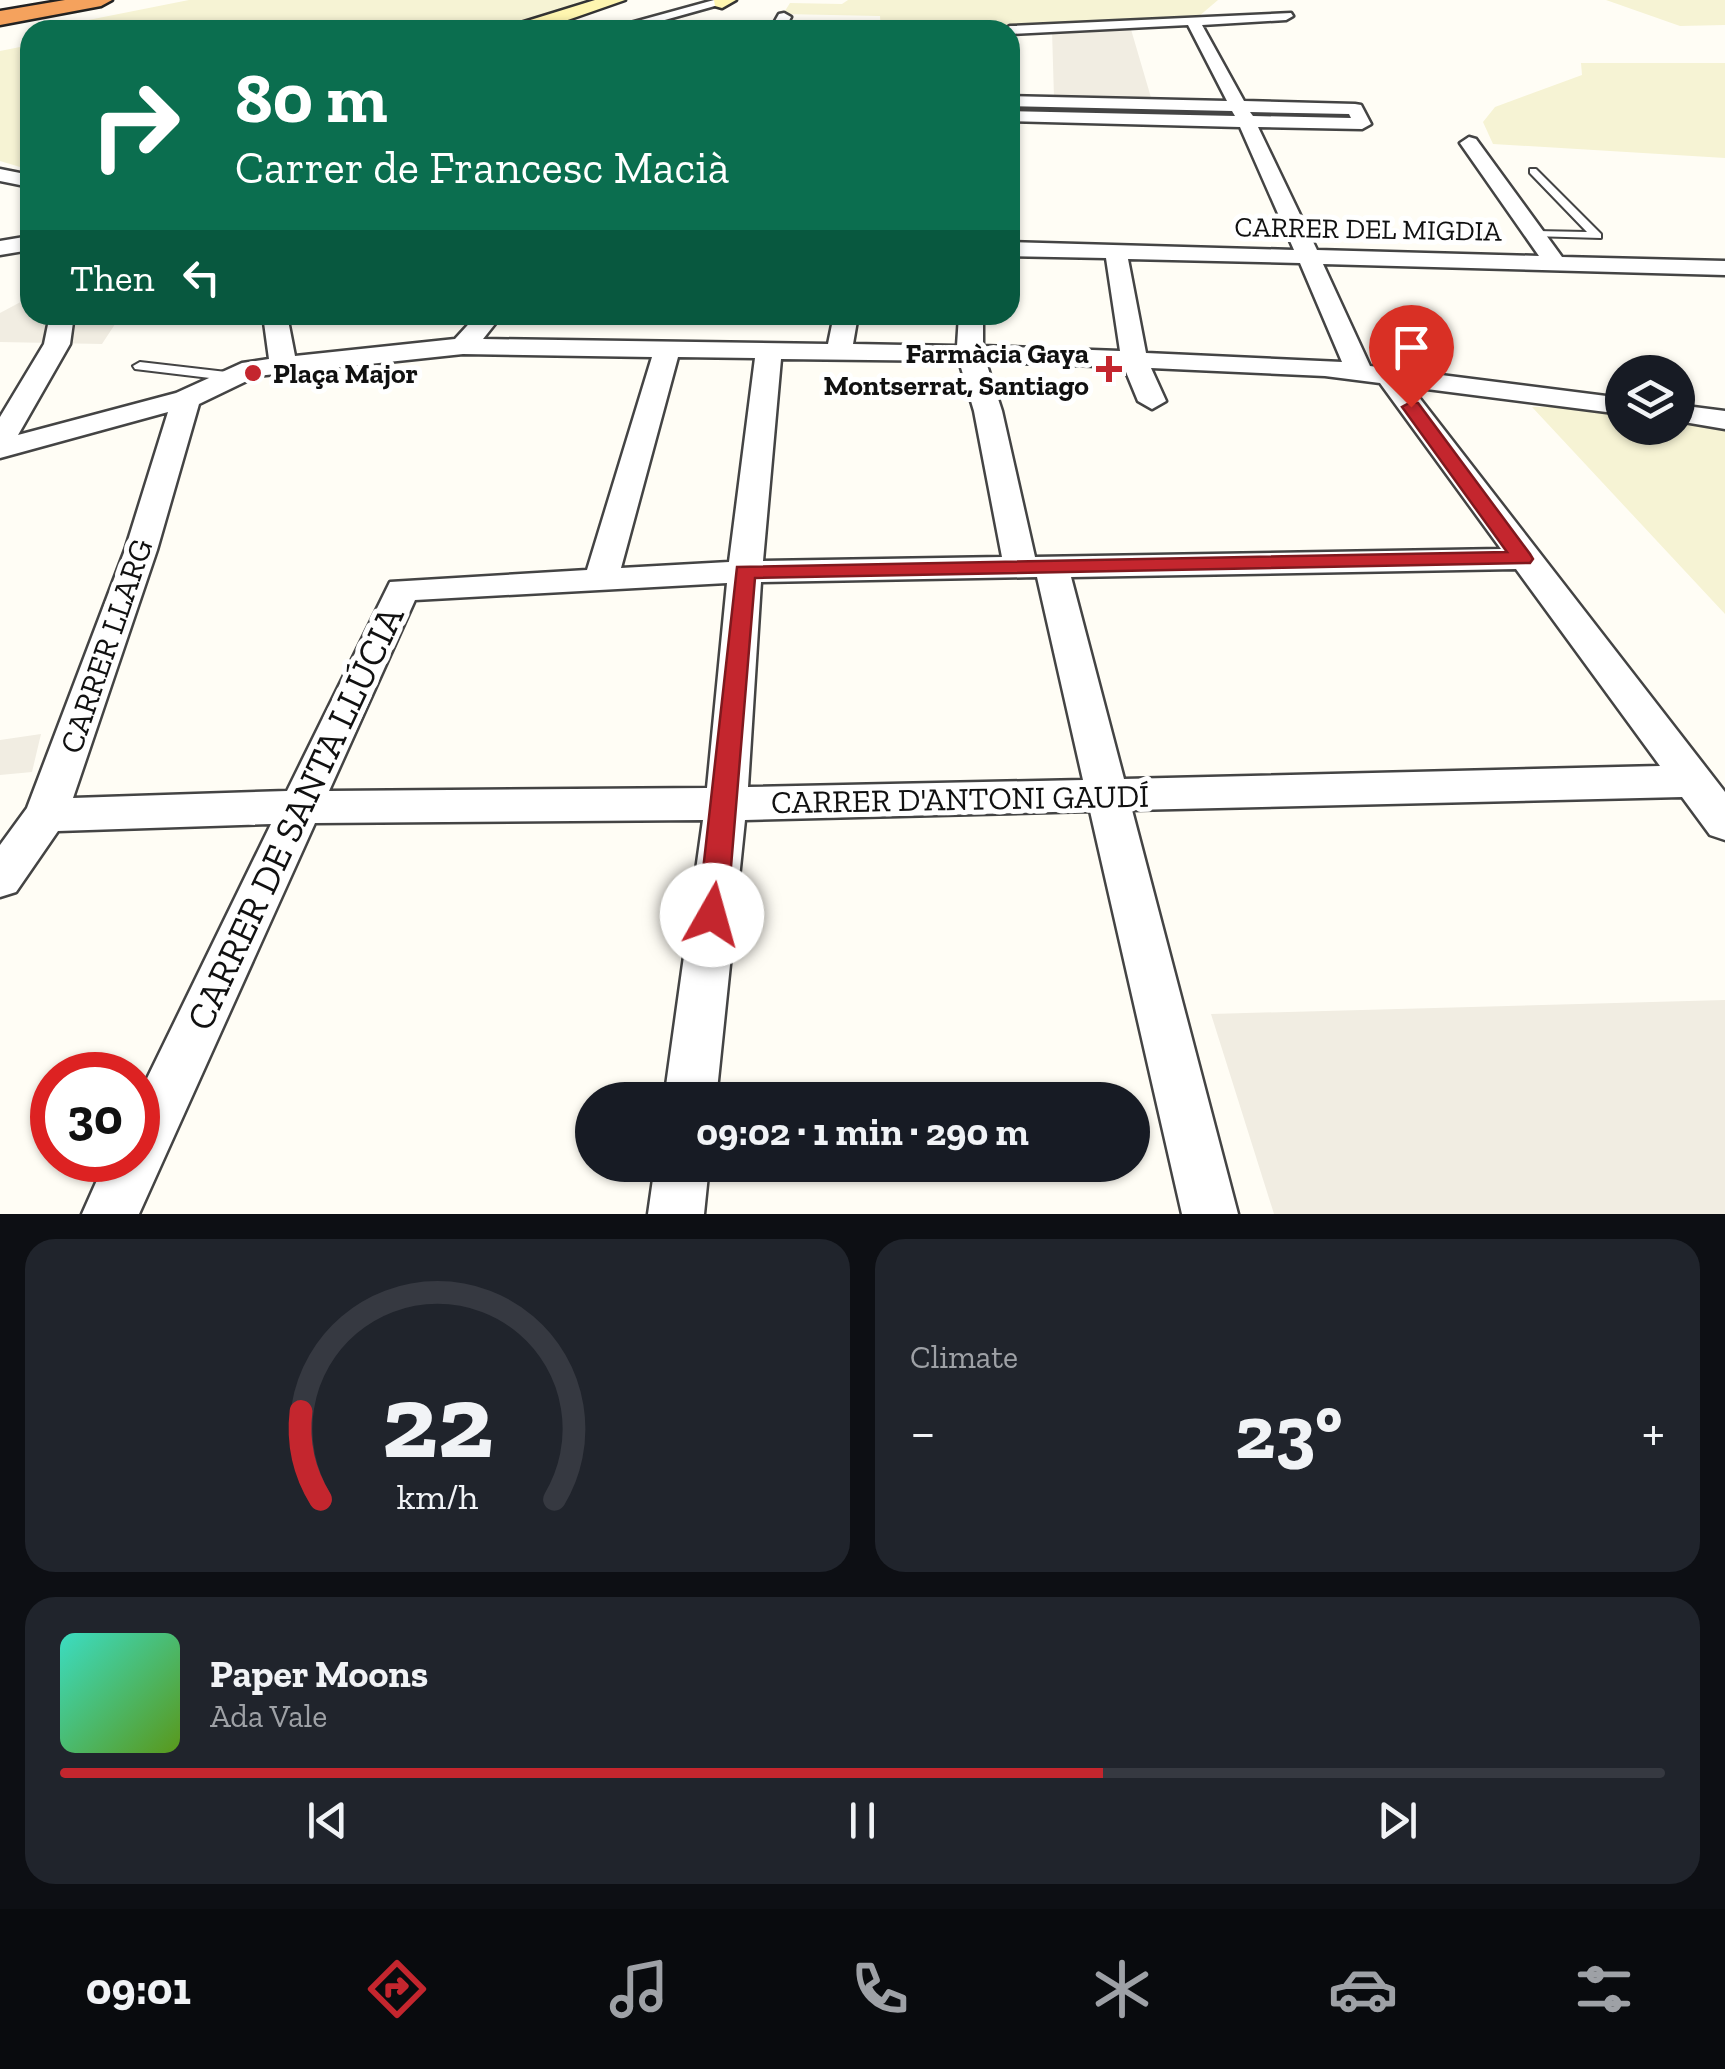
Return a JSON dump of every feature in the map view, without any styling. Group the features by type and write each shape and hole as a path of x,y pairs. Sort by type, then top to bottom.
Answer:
{"highway":[{"path":"0,8 46,0"},
{"path":"0,18 101,0"}],"street":[{"path":"550,20 615,0"},
{"path":"651,20 724,1"},
{"path":"1020,29 1286,16"},
{"path":"1192,20 1242,114 1309,257 1374,374 1725,822"},
{"path":"1020,102 1242,114 1362,124 1355,109 1242,114 1020,116"},
{"path":"1470,143 1556,264"},
{"name":"CARRER DEL MIGDIA","path":"1020,249 1725,268"},
{"path":"1116,252 1134,359 1152,401"},
{"path":"0,441 56,344 60,325"},
{"path":"277,325 283,366"},
{"path":"463,346 481,325"},
{"path":"839,353 844,325"},
{"path":"971,325 970,353 1108,796 1210,1214"},
{"path":"0,448 186,399 252,370 463,346 1134,359 1374,374 1605,404"},
{"path":"667,349 601,580 745,572 1522,559"},
{"path":"692,1082 726,804 745,572 769,352"},
{"name":"CARRER LLARG","path":"0,880 46,815 141,550 186,399"},
{"path":"1695,416 1725,420"},
{"name":"CARRER DE SANTA LLÚCIA","path":"160,1106 402,590 601,580"},
{"name":"CARRER D'ANTONI GAUDÍ","path":"46,815 300,807 726,804 1693,781"},
{"name":"CARRER DE SANTA LLÚCIA","path":"110,1214 125,1182"},
{"path":"676,1214 680,1182"}],"lane":[{"path":"1533,171 1597,236 1535,234"},
{"path":"140,366 236,377"}],"shaded area":[{"path":"189,0 597,0 531,20 88,20"},
{"path":"848,0 1218,0 1198,17 1020,26 1020,20 880,20 880,16 783,14 790,3 842,4"},
{"path":"1606,0 1725,0 1725,25 1680,26"},
{"path":"1130,26 1152,101 1054,98 1052,30"},
{"path":"20,47 20,167 0,161 0,51"},
{"path":"1581,63 1725,63 1725,158 1493,144 1483,122 1495,107 1582,75"},
{"path":"1020,103 1229,109 1236,119 1020,113"},
{"path":"20,302 20,325 114,325 102,344 0,342 0,313"},
{"path":"1532,407 1605,407 1605,445 1695,445 1695,417 1725,421 1725,614"},
{"path":"41,734 32,772 0,775 0,740"},
{"path":"1725,1000 1725,1214 1274,1214 1211,1014"}],"place":[{"name":"Farmàcia Gaya Montserrat, Santiago","path":"1109,369"},
{"name":"Plaça Major","path":"253,373"}],"route":[{"path":"712,915 726,804 745,572 1522,559 1411,407"}]}
